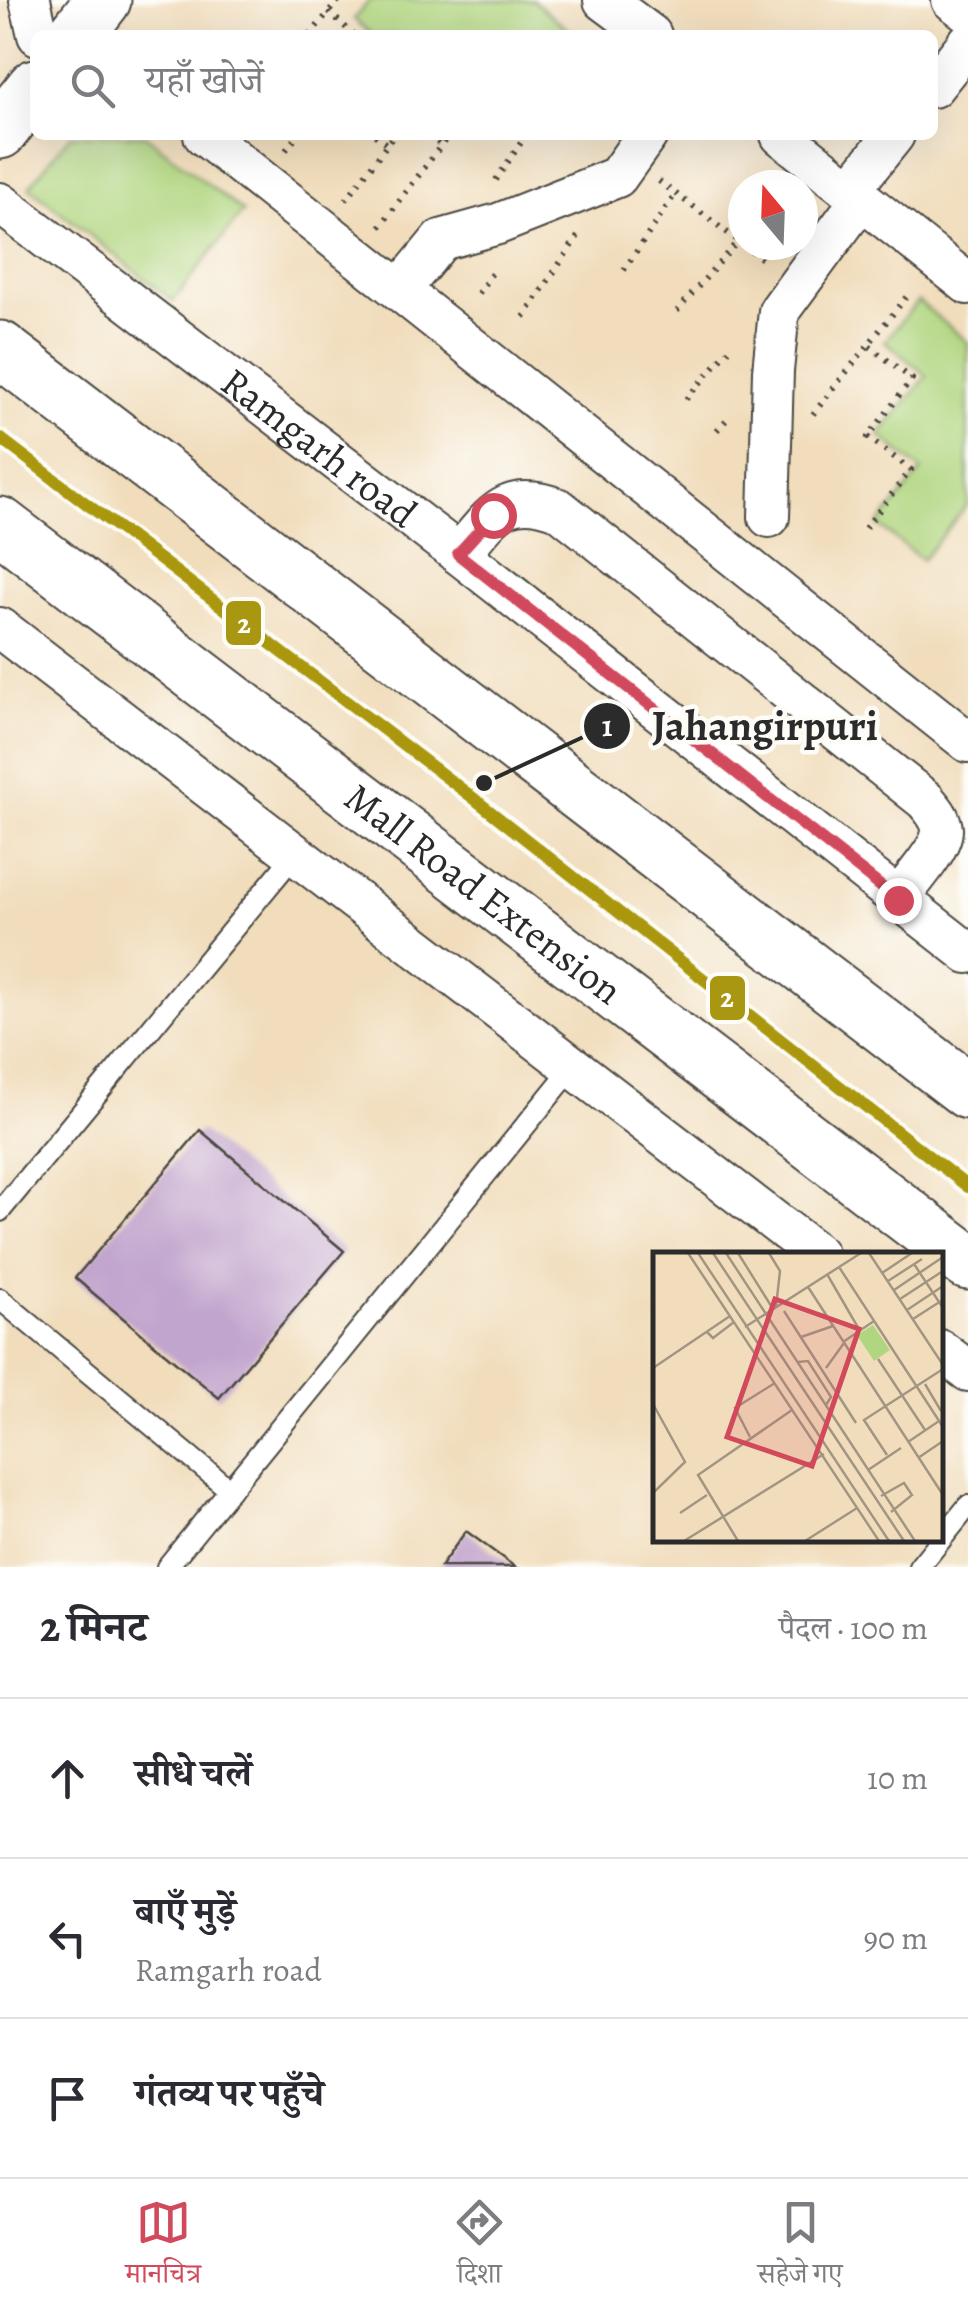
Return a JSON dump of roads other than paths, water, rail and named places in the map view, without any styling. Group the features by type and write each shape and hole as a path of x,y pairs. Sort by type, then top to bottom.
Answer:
{"main road":[{"path":"80,30 104,0"},
{"path":"0,349 968,1091"},
{"name":"Mall Road Extension","path":"0,525 968,1262"}],"street":[{"path":"30,0 37,30"},
{"path":"604,0 644,30"},
{"path":"952,0 968,12"},
{"path":"938,81 968,43"},
{"path":"210,140 968,742"},
{"path":"786,140 968,284"},
{"path":"769,517 772,371 779,311 891,140"},
{"path":"400,290 441,240 498,224 632,157"},
{"name":"Ramgarh road","path":"0,203 458,554 968,953"},
{"path":"458,554 493,515 511,503 532,499 559,509 925,800 942,828 940,842 898,900"},
{"path":"0,628 813,1252"},
{"path":"943,1352 968,1371"}],"lane":[{"path":"0,1211 295,854"},
{"path":"167,1567 573,1067"},
{"path":"0,1298 230,1490"},
{"path":"943,1537 968,1506"},
{"path":"919,1567 939,1542"}],"metro line":[{"name":"2","path":"0,438 472,797 968,1187"}],"place":[{"name":"Jahangirpuri","path":"484,783"}]}
